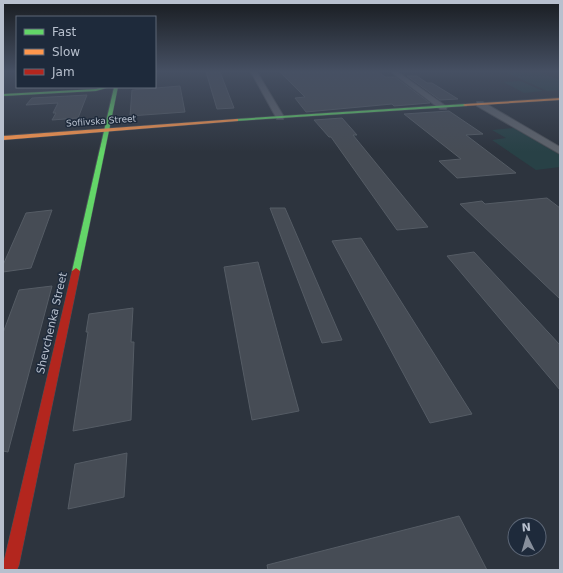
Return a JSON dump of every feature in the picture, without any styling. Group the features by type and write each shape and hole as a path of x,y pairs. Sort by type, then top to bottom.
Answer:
{"street":[{"name":"Shevchenka Street","path":"11,565 113,99"},
{"path":"269,99 280,117"},
{"path":"433,99 443,106"},
{"name":"Sofiivska Street","path":"3,138 280,117 560,99"},
{"path":"480,104 560,151"}],"green space":[{"path":"514,128 560,155 560,167 536,170 492,140 506,138 492,130"}],"building":[{"path":"31,99 86,99 78,118 52,120 56,113 53,113 58,103 26,105"},
{"path":"131,99 182,99 185,112 130,116"},
{"path":"214,99 230,99 234,108 217,109"},
{"path":"296,99 424,99 430,103 394,106 392,104 306,112"},
{"path":"438,99 458,99 440,100"},
{"path":"449,111 483,134 466,135 516,173 457,178 439,161 461,159 404,114"},
{"path":"342,118 357,135 353,135 428,227 397,230 331,137 329,137 314,120"},
{"path":"547,198 560,208 560,299 460,204 482,201 485,204"},
{"path":"270,208 285,208 342,340 322,343"},
{"path":"52,210 31,268 3,272 3,265 26,213"},
{"path":"361,238 472,414 430,423 332,241"},
{"path":"474,252 560,345 560,390 447,256"},
{"path":"258,262 299,411 252,420 224,267"},
{"path":"52,286 8,452 3,451 3,333 19,290"},
{"path":"133,308 131,342 134,342 131,420 73,431 88,332 86,332 89,314"},
{"path":"127,453 124,497 68,509 75,464"},
{"path":"459,516 487,570 268,570 267,565"}],"traffic: fast":[{"path":"76,271 113,99"},
{"path":"236,120 465,105"}],"traffic: slow":[{"path":"465,105 560,99"},
{"path":"3,138 236,120"}],"traffic: jam":[{"path":"11,565 76,271"}]}
